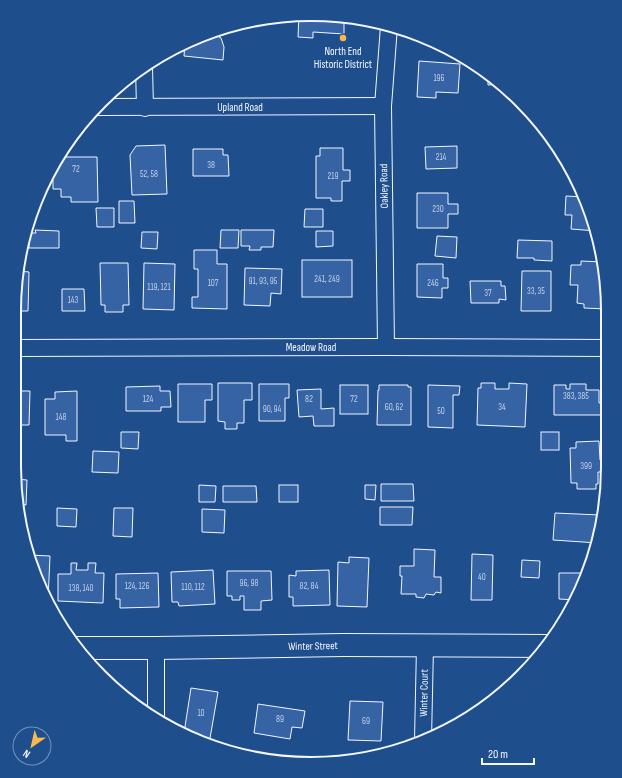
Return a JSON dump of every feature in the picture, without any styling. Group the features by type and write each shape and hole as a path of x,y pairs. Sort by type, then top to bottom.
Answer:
{"main road":[{"name":"Winter Street","path":"84,648 343,645 539,646"}],"street":[{"name":"Oakley Road","path":"386,347 383,106 389,32"},
{"path":"144,74 146,108"},
{"name":"Upland Road","path":"105,107 383,106"},
{"name":"Meadow Road","path":"21,348 601,348"},
{"name":"Winter Court","path":"423,734 425,646"},
{"path":"156,648 156,712"}],"building":[{"path":"299,22 344,23 344,34 313,32 313,38 298,37"},
{"path":"218,36 221,38 224,47 223,60 184,56 184,50"},
{"path":"419,61 460,64 458,93 436,92 436,98 417,97"},
{"path":"165,145 167,194 132,195 130,155 136,146"},
{"path":"457,146 457,168 426,169 425,147"},
{"path":"320,148 343,148 343,170 350,170 350,181 342,181 342,201 331,201 331,198 316,198 316,156 320,156"},
{"path":"193,149 223,149 223,155 228,155 229,176 193,176"},
{"path":"66,157 97,157 98,202 71,202 71,197 61,197 61,189 53,189 53,180"},
{"path":"417,193 448,193 448,204 458,204 458,214 448,214 448,228 417,228"},
{"path":"566,196 577,197 589,230 571,229 572,215 565,215"},
{"path":"119,201 134,201 135,223 119,223"},
{"path":"96,208 114,208 114,227 97,227"},
{"path":"305,209 323,209 323,227 304,227"},
{"path":"35,230 59,231 59,248 29,248 32,233 36,233"},
{"path":"221,230 239,230 238,248 220,248"},
{"path":"241,230 274,230 273,247 261,247 261,250 249,250 250,246 241,246"},
{"path":"316,231 333,231 333,246 316,247"},
{"path":"142,232 158,232 157,249 141,248"},
{"path":"437,236 457,237 456,258 435,256"},
{"path":"518,240 552,241 552,261 534,260 534,258 517,258"},
{"path":"194,250 217,250 217,264 227,264 227,309 192,308 192,297 198,297 198,269 194,269"},
{"path":"302,260 352,260 352,297 302,297"},
{"path":"581,261 597,262 599,273 601,309 584,308 584,304 577,303 578,285 570,285 571,265 581,265"},
{"path":"100,263 128,263 129,305 123,305 123,312 105,312 105,305 101,305"},
{"path":"144,263 175,264 174,310 143,309"},
{"path":"417,264 443,264 443,278 448,278 448,288 442,288 442,298 417,297"},
{"path":"245,268 282,269 281,294 271,293 270,306 244,305"},
{"path":"23,271 29,272 28,311 21,311"},
{"path":"522,271 551,271 551,311 521,311"},
{"path":"470,281 501,281 501,286 505,286 506,300 499,299 499,303 471,303"},
{"path":"62,289 84,289 85,311 62,311"},
{"path":"218,383 252,383 252,400 244,400 244,423 237,423 237,429 225,429 225,422 218,421"},
{"path":"481,383 495,383 495,389 509,389 509,383 527,384 525,427 477,425 478,388 481,388"},
{"path":"178,384 212,384 212,400 205,400 205,422 178,422"},
{"path":"259,384 289,384 289,398 285,398 285,421 259,421"},
{"path":"570,384 586,384 586,390 599,390 601,415 554,415 554,385 566,385 566,389 570,389"},
{"path":"340,385 368,385 368,414 340,414"},
{"path":"379,385 408,385 408,387 411,387 411,425 377,425"},
{"path":"428,385 460,386 459,395 453,395 453,428 428,427"},
{"path":"160,386 160,391 170,391 171,407 161,407 161,411 126,411 126,387"},
{"path":"321,389 321,409 334,408 334,426 314,426 313,416 299,417 297,390"},
{"path":"21,391 30,391 29,425 21,425"},
{"path":"77,391 77,441 66,441 66,435 45,435 45,399 55,399 55,392"},
{"path":"121,432 139,432 138,449 121,448"},
{"path":"541,432 559,432 559,450 541,450"},
{"path":"599,441 601,472 598,472 598,484 596,484 596,489 577,489 577,483 571,483 570,448 576,448 576,442"},
{"path":"93,451 119,452 118,473 92,472"},
{"path":"22,480 27,480 26,505 23,505"},
{"path":"381,484 413,484 414,501 381,501"},
{"path":"199,485 216,486 215,502 199,502"},
{"path":"279,485 298,485 298,502 279,502"},
{"path":"365,485 376,485 375,500 365,499"},
{"path":"223,486 256,486 257,502 223,502"},
{"path":"380,507 413,507 412,525 380,525"},
{"path":"57,508 77,509 76,527 57,526"},
{"path":"114,508 133,508 132,537 113,536"},
{"path":"202,509 225,510 224,533 202,532"},
{"path":"555,513 597,515 591,543 553,540"},
{"path":"414,549 435,550 434,577 441,577 441,593 436,592 434,595 426,594 424,598 416,597 416,594 401,594 402,576 400,576 400,566 414,566"},
{"path":"472,554 493,555 492,600 471,600"},
{"path":"35,555 50,556 49,590"},
{"path":"349,557 369,558 367,607 337,606 338,562 349,563"},
{"path":"522,560 540,561 539,578 521,577"},
{"path":"71,563 77,563 76,570 88,570 88,563 96,563 95,573 104,573 103,603 58,601 58,574 71,574"},
{"path":"213,570 215,604 179,606 178,602 172,602 171,572"},
{"path":"329,570 330,605 293,606 293,597 289,597 289,575 296,576 296,571"},
{"path":"227,571 271,571 272,600 261,601 261,610 244,610 244,596 240,596 240,600 232,600 232,596 227,596"},
{"path":"158,573 159,607 120,608 120,599 116,599 116,574"},
{"path":"559,573 581,573 569,600 559,599"},
{"path":"191,688 218,692 210,739 185,728"},
{"path":"350,701 383,702 381,741 348,740"},
{"path":"258,704 305,711 302,728 292,727 290,739 254,733"}],"place":[{"name":"North End Historic District","path":"343,38"}]}
